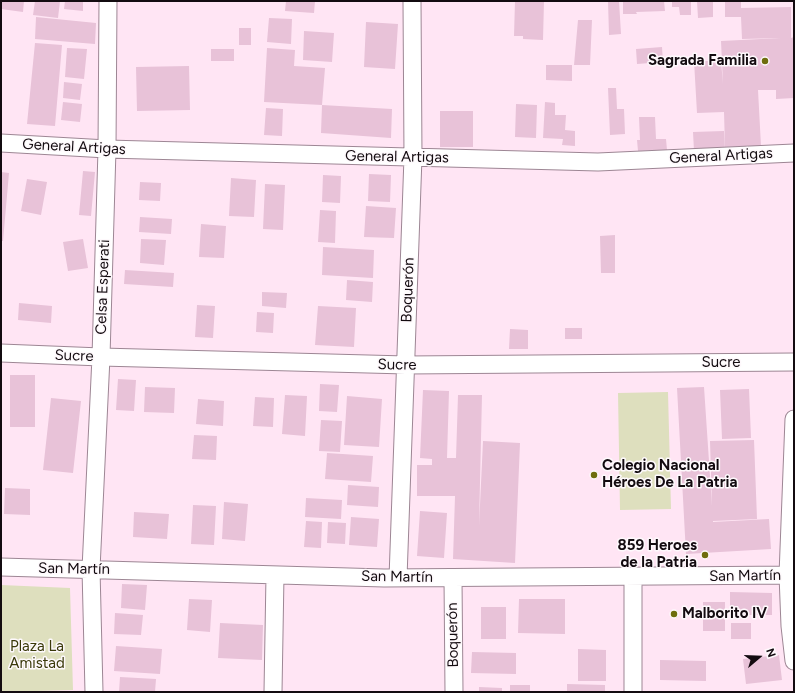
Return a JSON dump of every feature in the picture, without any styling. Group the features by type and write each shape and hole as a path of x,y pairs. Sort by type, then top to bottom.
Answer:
{"street":[{"name":"Celsa Esperati","path":"94,692 91,569 101,357 107,149 108,1"},
{"name":"Boquerón","path":"398,578 413,157 412,1"},
{"name":"General Artigas","path":"1,143 107,149 598,162 794,153"},
{"name":"Sucre","path":"1,353 406,365 794,362"},
{"path":"794,419 790,626 794,661"},
{"name":"San Martín","path":"1,567 398,578 791,575"},
{"path":"273,692 275,575"},
{"path":"633,577 633,692"},
{"name":"Boquerón","path":"452,578 454,692"}],"green space":[{"path":"668,392 671,509 620,510 618,393"},
{"name":"Plaza La Amistad","path":"1,585 70,588 73,690 1,692"}],"building":[{"path":"2,1 24,1 23,12 1,9"},
{"path":"35,1 60,1 58,18 33,15"},
{"path":"65,1 83,1 83,11 64,9"},
{"path":"286,1 315,1 314,13 285,11"},
{"path":"515,1 544,1 543,40 523,39 523,36 514,36"},
{"path":"608,1 619,1 621,34 609,35"},
{"path":"623,1 664,1 665,11 623,14"},
{"path":"672,1 691,1 691,15 680,15 679,7 672,7"},
{"path":"697,1 713,1 713,17 698,18"},
{"path":"725,1 741,1 741,8 791,7 791,38 794,37 794,98 776,99 776,90 758,90 761,146 725,147 724,112 697,113 694,61 721,61 723,84 721,41 781,38 742,39 741,17 725,17"},
{"path":"36,17 96,23 95,44 35,39"},
{"path":"269,18 292,19 291,44 267,42"},
{"path":"578,20 592,20 590,65 574,65"},
{"path":"366,22 398,24 395,69 364,67"},
{"path":"239,28 251,28 251,45 239,45"},
{"path":"304,31 334,33 332,62 303,60"},
{"path":"35,43 62,45 55,126 27,124"},
{"path":"662,47 663,62 637,64 636,49"},
{"path":"67,48 87,49 84,79 65,77"},
{"path":"267,48 295,50 294,66 325,68 322,105 264,102"},
{"path":"211,49 234,49 234,61 211,61"},
{"path":"546,65 572,65 572,81 546,80"},
{"path":"189,66 190,110 137,111 136,67"},
{"path":"64,82 82,84 80,100 63,98"},
{"path":"608,88 616,88 617,109 624,109 625,134 610,135"},
{"path":"63,102 82,104 80,122 61,120"},
{"path":"545,102 555,103 555,115 566,115 565,130 575,131 575,146 562,145 563,139 543,138"},
{"path":"516,104 537,105 536,138 515,137"},
{"path":"322,105 392,109 391,138 321,133"},
{"path":"266,108 283,109 282,136 264,135"},
{"path":"440,111 473,111 473,147 440,147"},
{"path":"639,117 655,117 656,139 666,139 667,150 638,151 637,140 640,140"},
{"path":"724,131 725,150 694,151 693,132"},
{"path":"83,171 95,172 91,216 79,215"},
{"path":"1,172 9,173 3,241 1,241"},
{"path":"369,174 391,175 390,202 368,201"},
{"path":"323,175 341,176 340,203 322,202"},
{"path":"231,178 256,180 254,217 229,216"},
{"path":"27,179 47,182 41,215 21,211"},
{"path":"140,182 161,183 160,201 139,200"},
{"path":"265,184 285,185 283,230 263,229"},
{"path":"366,206 396,208 394,238 364,237"},
{"path":"320,210 336,211 335,243 318,242"},
{"path":"140,217 172,219 171,234 139,232"},
{"path":"201,224 226,226 224,258 199,257"},
{"path":"615,235 615,273 601,273 600,236"},
{"path":"83,239 88,268 68,271 63,242"},
{"path":"141,239 166,240 164,265 140,263"},
{"path":"323,247 374,250 373,278 322,275"},
{"path":"125,270 174,273 173,287 124,284"},
{"path":"347,280 373,282 372,302 346,300"},
{"path":"262,292 287,293 286,308 262,306"},
{"path":"19,303 52,306 51,323 18,320"},
{"path":"197,305 215,306 213,338 195,337"},
{"path":"318,306 356,308 354,347 315,345"},
{"path":"257,312 274,313 273,333 256,332"},
{"path":"565,328 582,328 582,339 565,339"},
{"path":"510,329 528,330 528,349 509,349"},
{"path":"10,375 35,375 35,427 10,427"},
{"path":"118,379 136,380 134,411 116,410"},
{"path":"320,384 339,385 337,412 319,411"},
{"path":"145,387 175,388 174,413 144,412"},
{"path":"704,387 712,506 710,441 754,440 757,519 713,522 769,519 771,549 686,554 677,388"},
{"path":"749,389 751,438 722,439 720,390"},
{"path":"423,390 449,391 447,458 456,458 458,395 482,395 479,526 483,441 520,443 515,563 453,559 455,496 417,496 417,465 432,465 432,459 420,458"},
{"path":"285,395 307,396 305,436 282,434"},
{"path":"347,396 382,399 379,447 344,445"},
{"path":"255,397 274,398 273,427 253,426"},
{"path":"51,398 81,401 73,473 43,470"},
{"path":"198,399 224,401 223,426 196,424"},
{"path":"321,420 342,421 340,452 319,451"},
{"path":"194,435 217,436 216,460 192,459"},
{"path":"327,453 373,456 371,482 325,479"},
{"path":"348,485 379,487 378,507 347,505"},
{"path":"5,488 30,489 30,515 4,514"},
{"path":"306,498 342,500 341,519 305,517"},
{"path":"224,502 248,504 245,541 222,539"},
{"path":"193,505 216,506 214,545 191,544"},
{"path":"420,511 447,513 444,558 417,556"},
{"path":"134,512 169,514 167,539 133,537"},
{"path":"351,517 379,519 377,547 349,545"},
{"path":"306,521 322,522 321,548 304,547"},
{"path":"328,522 346,523 345,544 327,543"},
{"path":"122,584 147,585 145,610 121,608"},
{"path":"730,592 772,593 772,615 730,615"},
{"path":"189,599 212,600 210,632 187,630"},
{"path":"519,599 565,599 565,634 518,633"},
{"path":"703,602 725,602 725,631 703,631"},
{"path":"481,607 506,607 506,639 481,639"},
{"path":"115,613 143,615 141,635 114,634"},
{"path":"220,623 263,625 262,660 218,658"},
{"path":"731,623 751,623 751,639 731,639"},
{"path":"116,646 162,649 160,674 114,671"},
{"path":"578,649 606,650 606,681 578,681"},
{"path":"472,652 516,653 516,674 471,673"},
{"path":"779,655 782,680 746,684 743,659"},
{"path":"660,660 706,661 706,681 660,680"},
{"path":"120,677 156,679 155,692 119,692"},
{"path":"567,684 605,685 605,692 567,692"},
{"path":"510,685 530,685 530,692 510,692"},
{"path":"479,687 502,688 502,692 479,692"}],"place":[{"name":"Sagrada Familia","path":"765,61"},
{"name":"Colegio Nacional Héroes De La Patria","path":"594,475"},
{"name":"859 Heroes de la Patria","path":"705,555"},
{"name":"Malborito IV","path":"674,614"}]}
